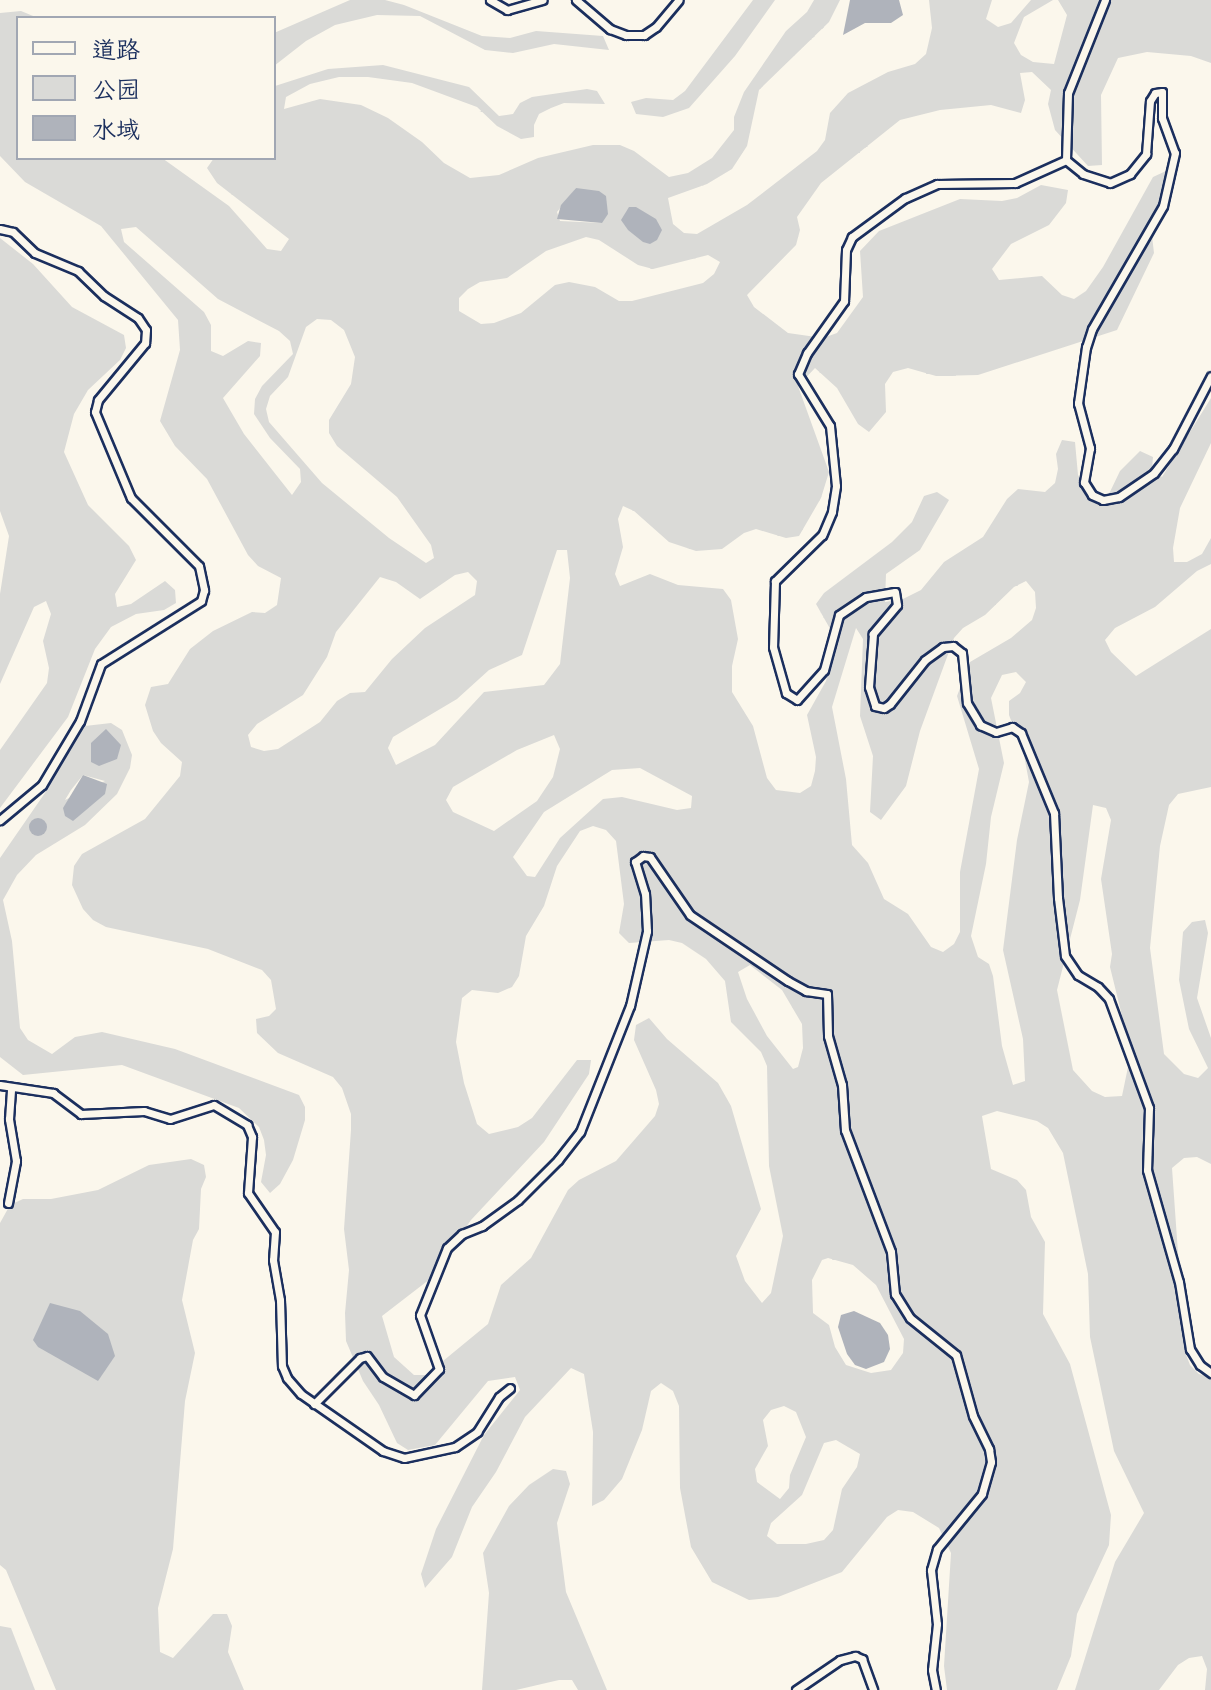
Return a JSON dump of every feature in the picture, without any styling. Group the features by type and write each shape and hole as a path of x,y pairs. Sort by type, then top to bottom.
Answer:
{"street":[{"path":"490,0 507,10 543,0"},
{"path":"576,0 610,29 626,35 644,35 656,27 679,0"},
{"path":"1066,160 1068,93 1105,0"},
{"path":"1066,160 1083,174 1110,183 1130,174 1141,163 1149,143 1150,101 1155,93 1164,94 1162,118 1175,153 1167,192 1156,218 1092,329 1086,347 1078,403 1090,448 1084,482 1092,495 1103,500 1119,497 1154,473 1173,449 1211,376"},
{"path":"1066,160 1015,183 937,184 905,198 852,237 846,250 844,301 807,353 798,374 830,426 836,486 832,512 822,535 775,581 773,647 786,693 793,701 797,700 824,670 839,615 866,597 890,591 898,597 897,605 873,634 869,687 875,706 884,708 890,704 925,660 943,647 953,646 962,653 967,703 980,725 996,732 1012,727 1021,733 1054,813 1058,898 1065,956 1078,975 1098,987 1109,999 1149,1108 1147,1170 1179,1282 1190,1349 1200,1365 1211,1373"},
{"path":"0,229 13,232 35,253 78,271 104,296 138,318 146,330 145,343 98,400 95,412 131,498 199,566 204,590 201,601 139,642 114,652 101,664 80,721 42,785 0,820"},
{"path":"314,1404 360,1358 367,1356 383,1377 407,1394 420,1392 439,1369 420,1315 447,1248 462,1234 482,1226 518,1200 558,1160 580,1132 630,1006 647,931 645,894 635,862 643,856 650,857 690,915 788,981 806,991 827,994 828,1036 842,1085 845,1130 891,1252 895,1294 910,1318 956,1355 973,1416 989,1449 991,1462 982,1494 937,1549 931,1570 937,1624 932,1670 936,1690"},
{"path":"0,1085 53,1093 81,1114 144,1111 170,1119 214,1105 247,1125 252,1137 248,1193 275,1232 273,1260 280,1300 282,1366 287,1378 314,1404 383,1451 404,1458 455,1447 482,1427 499,1397 510,1388"},
{"path":"8,1203 16,1161 9,1119 11,1089"},
{"path":"796,1690 840,1660 855,1656 862,1659 873,1690"}],"green space":[{"path":"350,0 385,0 482,36 510,38 536,31 603,36 609,50 554,44 513,53 485,50 420,16 377,15 335,25 306,41 276,64 276,32"},
{"path":"753,0 775,0 735,56 689,108 663,117 636,114 631,102 646,98 673,100 685,91"},
{"path":"814,0 840,0 829,22 759,90 747,146 732,169 707,184 668,198 673,224 684,233 697,234 747,205 817,151 825,140 830,113 848,93 888,72 915,64 926,54 932,28 929,0 992,0 986,19 998,27 1011,23 1031,0 1053,0 1024,17 1014,43 1021,55 1033,62 1054,64 1067,15 1058,0 1211,0 1211,63 1191,56 1147,52 1118,58 1101,95 1102,165 1088,166 1055,130 1048,104 1051,90 1032,72 1020,73 1025,100 1021,113 991,105 940,110 900,120 821,183 797,217 800,230 796,245 747,295 754,307 788,333 823,338 837,333 863,297 860,251 879,231 960,199 1002,201 1017,198 1041,185 1068,190 1066,203 1049,225 1011,244 992,269 999,280 1042,276 1062,295 1074,299 1086,291 1103,267 1153,177 1166,171 1152,236 1154,253 1117,330 978,375 936,376 908,368 893,372 885,384 886,412 869,432 858,424 837,388 815,368 798,386 829,472 821,498 799,536 786,538 756,529 744,533 722,549 696,551 669,542 634,511 623,506 618,519 623,547 615,574 620,586 650,574 678,585 723,589 731,600 738,639 732,666 732,692 753,726 767,778 776,790 800,793 811,786 815,771 816,757 807,715 826,681 837,641 816,604 824,593 892,542 912,522 924,496 937,492 949,500 920,550 886,574 885,602 903,599 921,590 944,562 983,537 1007,499 1018,489 1045,492 1055,483 1058,469 1056,454 1062,440 1075,442 1078,475 1087,490 1108,496 1120,471 1140,451 1153,457 1152,469 1162,477 1211,398 1211,443 1180,508 1173,548 1174,562 1187,562 1202,554 1211,538 1211,564 1197,571 1155,607 1115,628 1105,640 1111,652 1136,676 1211,629 1211,787 1178,794 1169,805 1160,846 1150,948 1164,1054 1184,1074 1198,1078 1208,1068 1189,1029 1179,980 1183,932 1192,922 1205,920 1208,933 1197,998 1211,1038 1211,1164 1197,1157 1184,1158 1172,1168 1185,1352 1190,1365 1199,1374 1211,1378 1211,1690 1205,1690 1207,1669 1202,1656 1189,1658 1178,1665 1159,1690 1075,1690 1115,1562 1144,1513 1114,1451 1090,1337 1088,1274 1063,1153 1048,1128 1037,1121 997,1111 982,1116 991,1169 1017,1180 1026,1190 1031,1217 1045,1242 1043,1314 1070,1364 1111,1515 1109,1545 1077,1614 1071,1656 1057,1690 947,1690 944,1666 951,1553 939,1528 913,1512 898,1510 887,1517 842,1572 778,1597 749,1600 712,1582 691,1547 680,1488 679,1406 673,1391 661,1383 651,1391 642,1430 622,1479 604,1500 592,1506 593,1432 584,1374 571,1368 525,1417 496,1472 472,1507 452,1557 425,1588 421,1574 436,1529 484,1435 520,1390 515,1377 488,1381 435,1445 408,1450 397,1443 379,1405 363,1381 346,1341 349,1270 344,1229 351,1114 342,1088 333,1077 278,1053 257,1033 256,1019 269,1016 276,1009 271,980 262,970 208,949 106,927 93,920 83,909 72,885 74,866 82,854 145,819 180,776 182,762 153,731 145,705 151,687 168,684 190,649 213,631 252,612 265,613 277,605 281,578 258,566 248,555 207,479 175,446 160,421 180,350 178,320 101,226 25,182 0,156 0,13 21,11 33,16 16,16 16,160 165,160 229,206 267,249 281,251 289,239 217,183 207,168 213,160 276,160 276,86 328,69 383,65 469,87 499,116 513,114 520,103 532,97 587,89 597,91 605,104 564,103 551,108 539,114 534,125 534,137 521,139 497,126 477,107 412,83 368,77 339,77 310,84 286,97 284,109 320,99 361,105 388,118 422,142 444,163 470,178 499,175 538,158 593,145 620,145 634,151 669,177 688,173 712,158 734,130 734,117 744,92 786,31 807,12","holes":["576,188 602,223 560,221 557,212","136,227 218,299 279,331 290,341 293,354 262,386 255,399 254,414 270,438 300,469 301,482 292,495 244,434 223,398 260,356 261,343 248,341 223,356 211,351 211,325 204,312 124,242 121,229","586,237 599,240 638,265 653,269 708,255 720,262 714,274 703,283 632,301 619,301 595,287 569,282 555,285 521,313 494,323 481,324 459,311 459,298 468,289 480,282 507,278 546,251","317,319 331,320 344,330 355,357 351,384 329,420 329,433 337,446 397,497 431,545 434,558 426,563 389,538 322,483 269,422 266,409 270,396 288,377 306,327","557,550 567,550 570,578 560,664 544,685 484,692 435,745 396,765 388,748 393,737 457,699 489,670 522,655","468,572 477,581 475,595 425,628 392,659 365,692 350,693 337,701 320,722 278,749 264,751 251,747 248,735 257,724 303,695 327,657 336,632 380,577 396,582 420,599 455,575","1026,581 1035,592 1036,608 1032,620 1011,638 970,662 957,696 979,769 960,872 960,932 954,944 943,952 931,947 908,914 884,899 868,863 852,845 846,779 832,707 856,628 863,639 860,716 873,756 870,812 881,820 906,786 920,731 954,638 963,628 985,615 1014,587","1016,672 1026,682 1020,693 1009,701 1009,715 1024,755 1029,782 1017,840 1003,950 1023,1039 1025,1081 1013,1085 1002,1046 993,976 989,964 978,957 971,936 986,864 991,817 1004,763 991,698 1002,675","554,735 560,749 553,777 537,801 494,831 453,812 446,800 453,787 517,750","640,768 692,796 691,808 677,810 622,797 603,799 560,838 535,877 527,876 513,857 544,812 612,770","1093,805 1106,808 1111,820 1101,879 1112,954 1110,967 1126,1032 1128,1067 1122,1096 1105,1097 1092,1091 1073,1070 1057,990 1080,900","593,826 606,830 616,841 624,904 619,933 629,943 669,940 682,943 706,959 725,981 731,1022 761,1052 767,1066 769,1166 783,1236 771,1293 762,1303 745,1281 736,1256 761,1209 731,1106 718,1083 667,1039 649,1018 636,1025 634,1040 656,1090 659,1104 655,1116 616,1161 579,1180 568,1190 531,1258 501,1285 488,1324 426,1375 414,1375 394,1357 382,1316 430,1279 471,1220 544,1142 589,1074 591,1060 577,1060 532,1118 518,1127 489,1134 477,1124 464,1083 456,1042 462,998 472,990 498,993 512,987 519,976 526,936 544,906 557,866 580,831","750,965 782,990 802,1024 803,1048 798,1067 793,1069 767,1036 747,999 738,972","828,1258 853,1265 876,1285 904,1339 903,1353 891,1370 871,1373 846,1365 835,1347 829,1325 813,1313 812,1280 822,1260","784,1406 796,1412 806,1437 790,1475 789,1488 780,1499 757,1482 755,1469 768,1446 763,1420 771,1410","836,1440 860,1454 857,1467 842,1489 833,1530 824,1540 806,1544 777,1544 767,1536 771,1523 802,1495 824,1443"]},
{"path":"0,238 33,264 72,307 124,335 126,348 120,360 88,390 74,414 64,452 88,505 129,546 136,560 115,594 117,607 131,604 165,581 175,590 176,603 164,610 136,614 111,627 95,649 68,717 0,808 0,750 47,683 49,668 43,641 51,614 46,601 34,607 0,684 0,594 9,536 0,511"},
{"path":"111,723 122,730 132,755 130,768 117,794 85,825 36,855 17,875 3,900 12,941 20,1028 28,1040 52,1054 75,1037 102,1032 175,1049 299,1095 305,1107 305,1120 293,1160 280,1184 270,1193 261,1182 266,1155 264,1140 259,1127 239,1108 122,1065 23,1075 0,1057 0,858 47,790 75,735 85,726","holes":["83,775 105,781 65,800"]},
{"path":"191,1159 204,1165 206,1177 201,1189 199,1229 193,1240 182,1300 195,1353 185,1401 173,1549 158,1608 160,1652 173,1658 213,1614 227,1614 232,1626 228,1652 244,1690 56,1690 6,1570 0,1565 0,1223 10,1205 23,1199 51,1199 98,1190 149,1165"},
{"path":"553,1469 566,1471 570,1484 557,1523 566,1592 607,1690 578,1690 572,1680 559,1680 516,1690 482,1690 489,1593 483,1553 509,1506 529,1485"},
{"path":"0,1626 11,1628 35,1690 0,1690"}],"water":[{"path":"850,0 899,0 903,15 891,23 865,23 843,35"},
{"path":"576,188 599,191 606,196 608,214 602,223 557,219 561,205"},
{"path":"629,207 636,207 656,219 662,230 657,240 650,244 643,242 628,230 621,220"},
{"path":"106,729 121,745 117,759 99,766 91,762 91,743"},
{"path":"83,775 107,784 105,794 73,821 65,816 63,808"},
{"path":"34,818 42,818 47,827 45,834 34,836 29,831 29,823"},
{"path":"50,1303 80,1311 108,1334 115,1356 98,1381 38,1347 33,1340"},
{"path":"854,1311 880,1323 888,1335 890,1349 884,1362 866,1369 855,1365 847,1354 838,1327 841,1315"}]}
